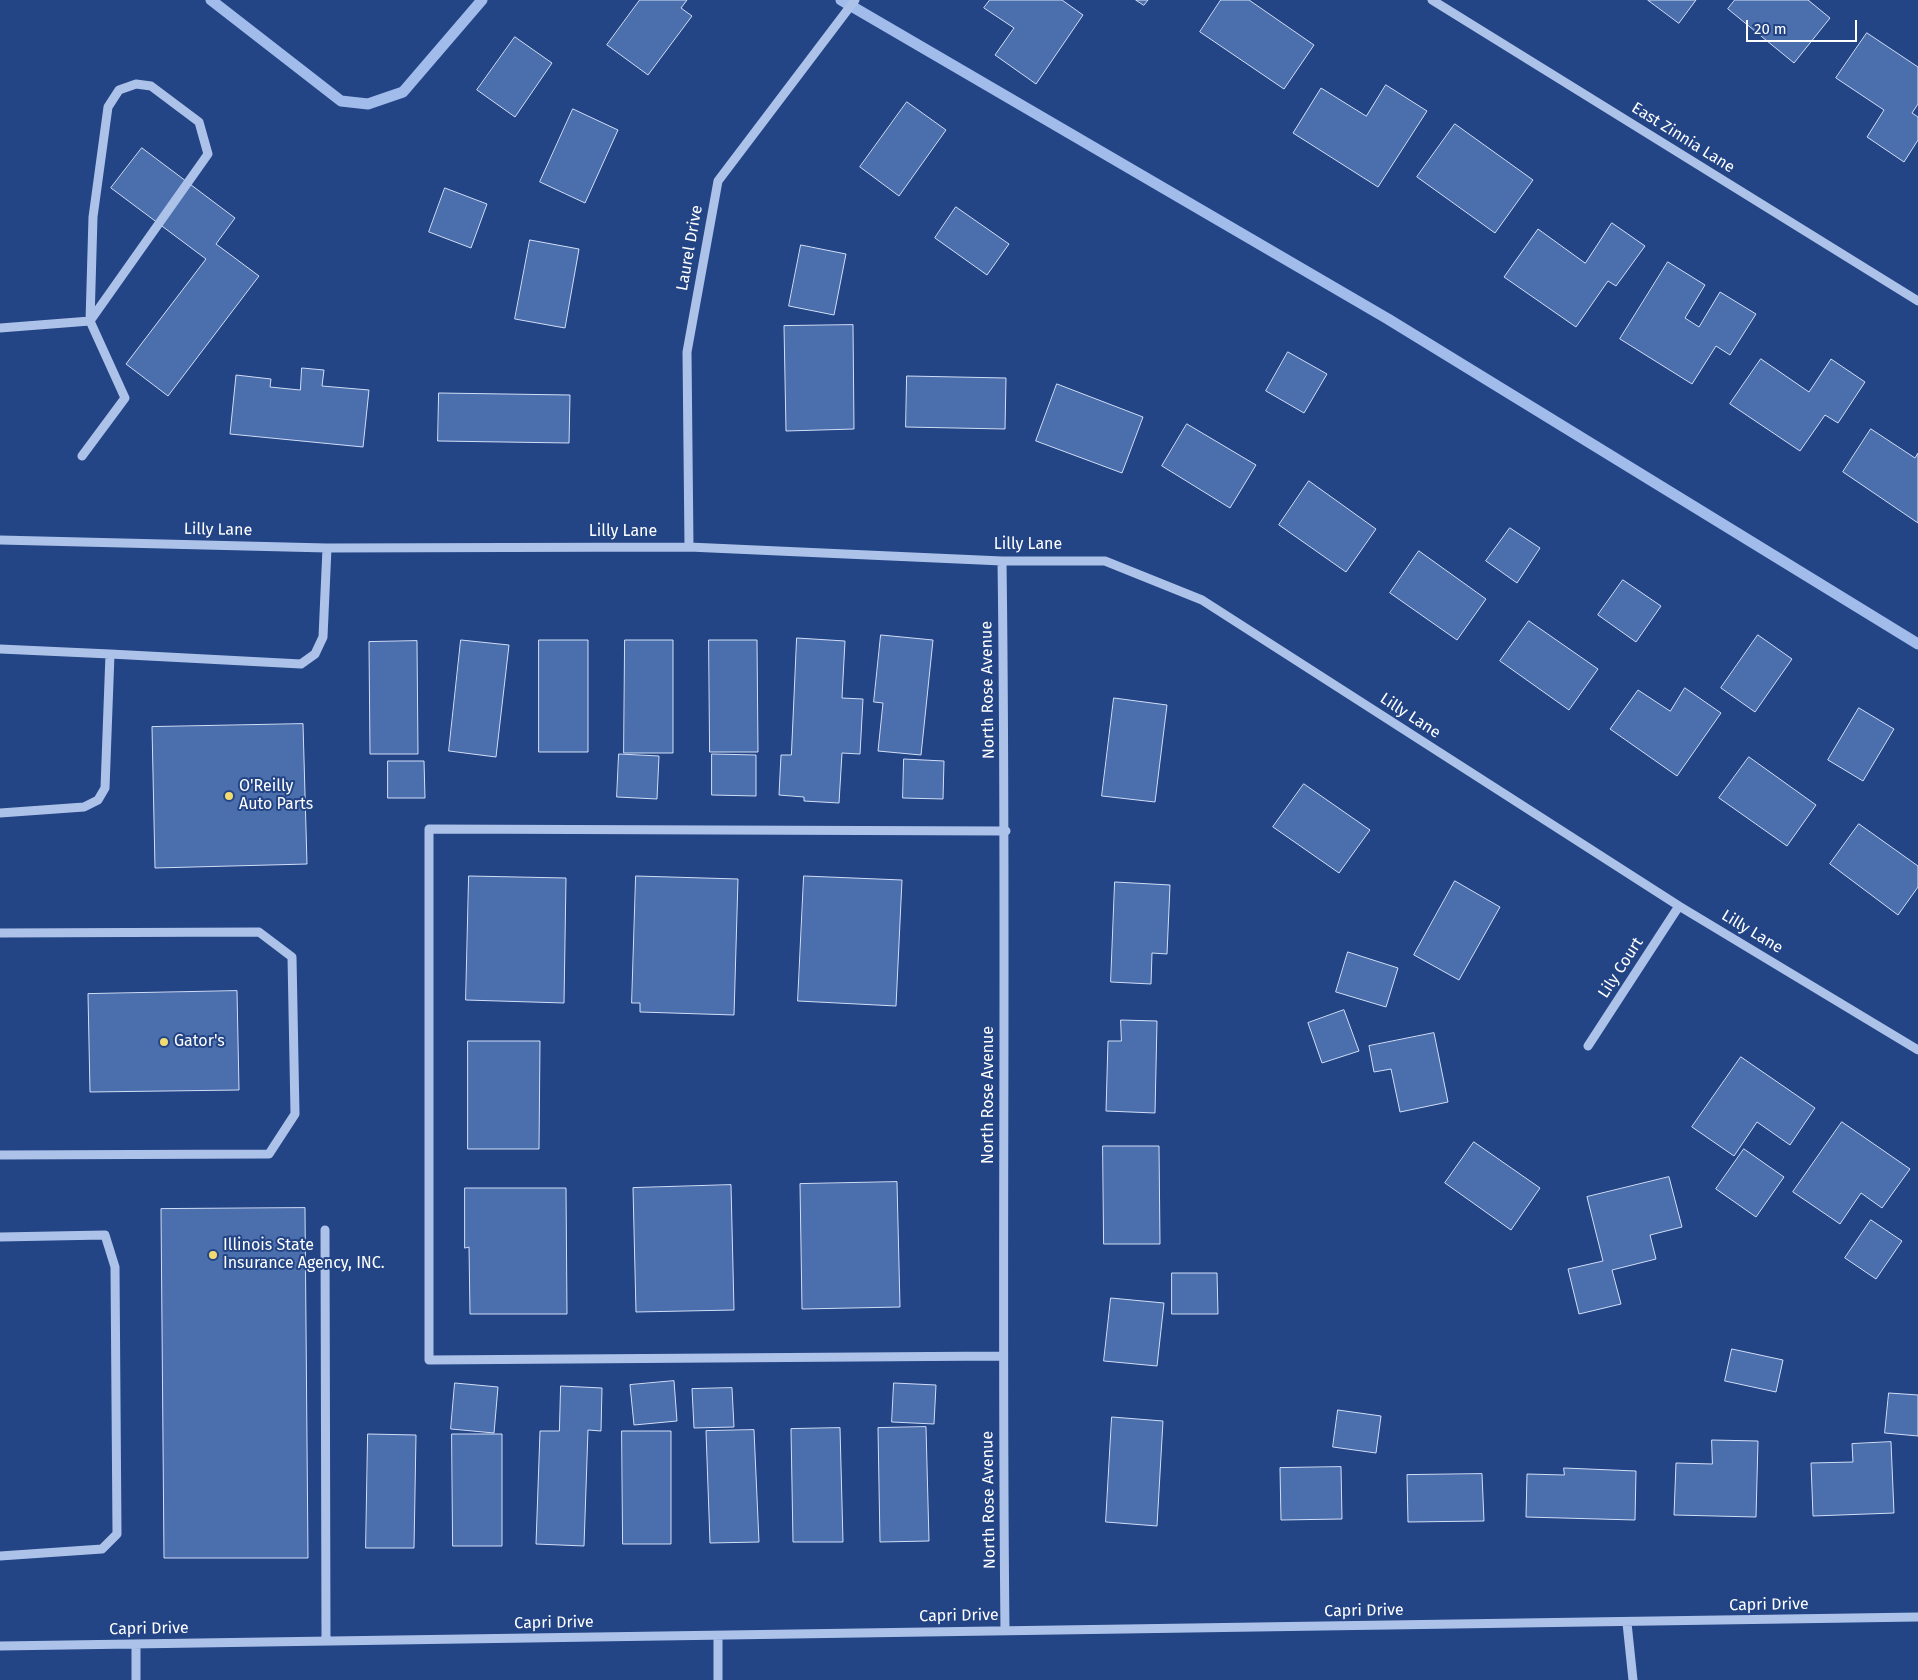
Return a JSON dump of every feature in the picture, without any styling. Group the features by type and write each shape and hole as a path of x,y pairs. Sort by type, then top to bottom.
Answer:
{"street":[{"name":"Laurel Drive","path":"689,547 687,352 718,181 855,0"},
{"name":"East Zinnia Lane","path":"1432,0 1918,302"},
{"path":"0,328 90,320 208,154 199,122 150,86 136,84 119,90 108,107 93,217 90,320 125,398 82,456"},
{"name":"Lilly Lane","path":"0,540 327,548 689,547 1002,561 1105,561 1202,600 1679,906 1918,1050"},
{"path":"0,649 301,664 315,654 322,637 327,548"},
{"name":"North Rose Avenue","path":"1002,561 1006,831 1002,1356 1005,1630"},
{"path":"0,813 84,806 98,800 105,788 110,654"},
{"path":"1002,1356 429,1360 429,829 1006,831"},
{"name":"Lily Court","path":"1588,1046 1679,906"},
{"path":"0,933 259,932 292,957 295,1114 269,1154 0,1155"},
{"path":"325,1230 326,1641"},
{"path":"0,1237 105,1235 115,1267 117,1524 117,1534 102,1549 0,1556"},
{"name":"Capri Drive","path":"0,1646 1005,1630 1628,1623 1918,1617"},
{"path":"1628,1623 1633,1680"},
{"path":"718,1636 718,1680"},
{"path":"136,1644 136,1680"}],"building":[{"path":"640,0 687,0 681,8 692,16 648,75 607,45"},
{"path":"990,0 1062,0 1083,15 1036,84 995,55 1014,28 984,8"},
{"path":"1136,0 1148,0 1144,5"},
{"path":"1221,0 1249,0 1314,45 1284,89 1200,32"},
{"path":"1648,0 1696,0 1679,23"},
{"path":"1735,0 1808,0 1830,18 1794,63 1728,9"},
{"path":"1867,33 1918,67 1918,104 1912,113 1918,117 1918,140 1904,162 1867,137 1884,110 1836,78"},
{"path":"515,37 552,63 515,117 477,90"},
{"path":"1386,85 1427,111 1378,187 1293,133 1321,88 1366,116"},
{"path":"907,102 946,130 899,196 860,167"},
{"path":"573,109 618,130 585,203 540,182"},
{"path":"1455,124 1533,180 1495,233 1417,177"},
{"path":"142,148 235,218 216,244 259,276 168,396 126,364 206,259 111,188"},
{"path":"445,188 487,204 471,248 429,232"},
{"path":"956,207 1009,244 987,275 935,238"},
{"path":"1612,223 1645,246 1616,286 1608,281 1576,327 1504,277 1538,229 1585,263"},
{"path":"530,240 579,249 565,328 515,319"},
{"path":"801,245 846,254 834,315 789,306"},
{"path":"1668,262 1705,285 1685,318 1699,327 1720,292 1756,314 1730,355 1716,346 1692,384 1620,339"},
{"path":"853,325 854,429 786,431 784,326"},
{"path":"1288,352 1327,374 1304,413 1266,391"},
{"path":"1761,359 1809,392 1831,359 1865,382 1838,423 1825,415 1800,451 1730,404"},
{"path":"302,368 324,370 322,386 369,390 363,447 230,434 236,375 271,379 270,387 300,390"},
{"path":"907,376 1006,378 1005,429 906,427"},
{"path":"1057,384 1143,417 1122,473 1036,441"},
{"path":"439,393 570,395 569,443 438,441"},
{"path":"1187,424 1256,465 1230,508 1162,466"},
{"path":"1871,429 1915,458 1918,453 1918,523 1843,472"},
{"path":"1309,481 1376,529 1346,572 1279,525"},
{"path":"1510,528 1540,548 1517,583 1486,561"},
{"path":"1419,551 1486,599 1457,640 1390,593"},
{"path":"1623,580 1661,606 1636,642 1598,615"},
{"path":"1529,621 1598,669 1569,710 1500,661"},
{"path":"881,635 933,640 921,755 878,751 883,703 874,702"},
{"path":"1758,635 1792,659 1755,712 1721,688"},
{"path":"797,638 845,641 842,698 863,699 860,754 842,753 839,803 804,801 804,797 779,795 781,755 791,755"},
{"path":"461,640 509,645 496,757 449,751"},
{"path":"539,640 588,640 588,752 539,752"},
{"path":"625,640 673,640 673,753 624,753"},
{"path":"709,640 757,640 758,752 710,752"},
{"path":"417,641 418,754 370,754 369,642"},
{"path":"1685,688 1721,713 1677,776 1610,729 1638,690 1670,711"},
{"path":"1114,698 1167,705 1155,802 1102,796"},
{"path":"1859,708 1894,729 1863,781 1828,760"},
{"name":"O'Reilly Auto Parts","path":"303,724 307,864 155,868 152,727"},
{"path":"619,754 659,756 657,799 617,797"},
{"path":"712,754 756,755 756,796 712,795"},
{"path":"1749,757 1816,805 1787,846 1719,798"},
{"path":"904,759 944,761 943,799 903,798"},
{"path":"388,761 424,761 425,798 388,798"},
{"path":"1304,784 1370,830 1339,873 1273,827"},
{"path":"1859,824 1918,866 1918,887 1898,915 1830,864"},
{"path":"469,876 566,878 564,1003 466,1000"},
{"path":"636,876 738,879 734,1015 640,1012 640,1003 632,1003"},
{"path":"804,876 902,880 896,1006 798,1001"},
{"path":"1455,881 1500,907 1459,980 1414,955"},
{"path":"1115,882 1170,885 1167,954 1152,953 1151,984 1111,982"},
{"path":"1348,952 1398,968 1386,1007 1336,992"},
{"name":"Gator's","path":"237,991 239,1090 90,1092 88,994"},
{"path":"1344,1010 1359,1051 1322,1063 1308,1023"},
{"path":"1121,1020 1157,1021 1155,1113 1106,1111 1108,1041 1121,1041"},
{"path":"1434,1033 1448,1102 1400,1112 1391,1069 1374,1072 1369,1046"},
{"path":"468,1041 540,1041 539,1149 468,1149"},
{"path":"1741,1057 1815,1108 1790,1145 1757,1122 1734,1156 1692,1127"},
{"path":"1842,1122 1910,1169 1882,1208 1861,1193 1840,1224 1793,1192"},
{"path":"1474,1142 1540,1188 1511,1230 1445,1183"},
{"path":"1103,1146 1159,1146 1160,1244 1104,1244"},
{"path":"1744,1149 1784,1177 1756,1217 1716,1189"},
{"path":"1669,1177 1682,1227 1650,1235 1656,1259 1612,1270 1621,1304 1579,1314 1568,1269 1603,1261 1587,1197"},
{"path":"897,1182 900,1307 802,1309 800,1184"},
{"path":"731,1185 734,1310 636,1312 633,1188"},
{"path":"465,1188 566,1188 567,1314 470,1314 469,1247 465,1248"},
{"path":"305,1208 308,1558 164,1558 161,1209"},
{"path":"1871,1220 1902,1241 1876,1279 1845,1258"},
{"path":"1172,1273 1217,1273 1218,1314 1172,1314"},
{"path":"1111,1298 1164,1303 1157,1366 1104,1361"},
{"path":"1732,1349 1783,1360 1776,1392 1725,1381"},
{"path":"674,1381 677,1421 634,1425 630,1385"},
{"path":"455,1383 498,1387 494,1433 451,1429"},
{"path":"894,1383 936,1385 934,1424 892,1422"},
{"path":"561,1386 602,1388 601,1431 588,1430 584,1546 536,1544 540,1431 559,1431"},
{"path":"732,1388 734,1427 694,1428 692,1389"},
{"path":"1889,1393 1918,1395 1918,1436 1885,1433"},
{"path":"1338,1410 1381,1416 1376,1453 1333,1447"},
{"path":"1112,1417 1163,1421 1157,1526 1106,1522"},
{"path":"926,1427 929,1541 880,1542 878,1428"},
{"path":"840,1428 843,1542 793,1542 791,1429"},
{"path":"754,1430 759,1542 710,1543 706,1431"},
{"path":"622,1431 671,1431 671,1544 623,1544"},
{"path":"368,1434 416,1435 414,1548 366,1548"},
{"path":"452,1434 502,1434 502,1546 453,1546"},
{"path":"1712,1440 1758,1441 1756,1517 1674,1515 1676,1463 1712,1464"},
{"path":"1891,1442 1894,1513 1813,1516 1811,1463 1853,1462 1852,1444"},
{"path":"1341,1467 1342,1519 1281,1520 1280,1468"},
{"path":"1564,1468 1636,1471 1635,1520 1526,1517 1527,1474 1564,1475"},
{"path":"1482,1474 1484,1521 1408,1522 1407,1475"}],"waterway":[{"path":"211,0 341,101 368,104 403,92 482,0"},
{"path":"841,0 1388,319 1918,644"}],"place":[{"name":"O'Reilly Auto Parts","path":"229,796"},
{"name":"Gator's","path":"164,1042"},
{"name":"Illinois State Insurance Agency, INC.","path":"213,1255"}]}
